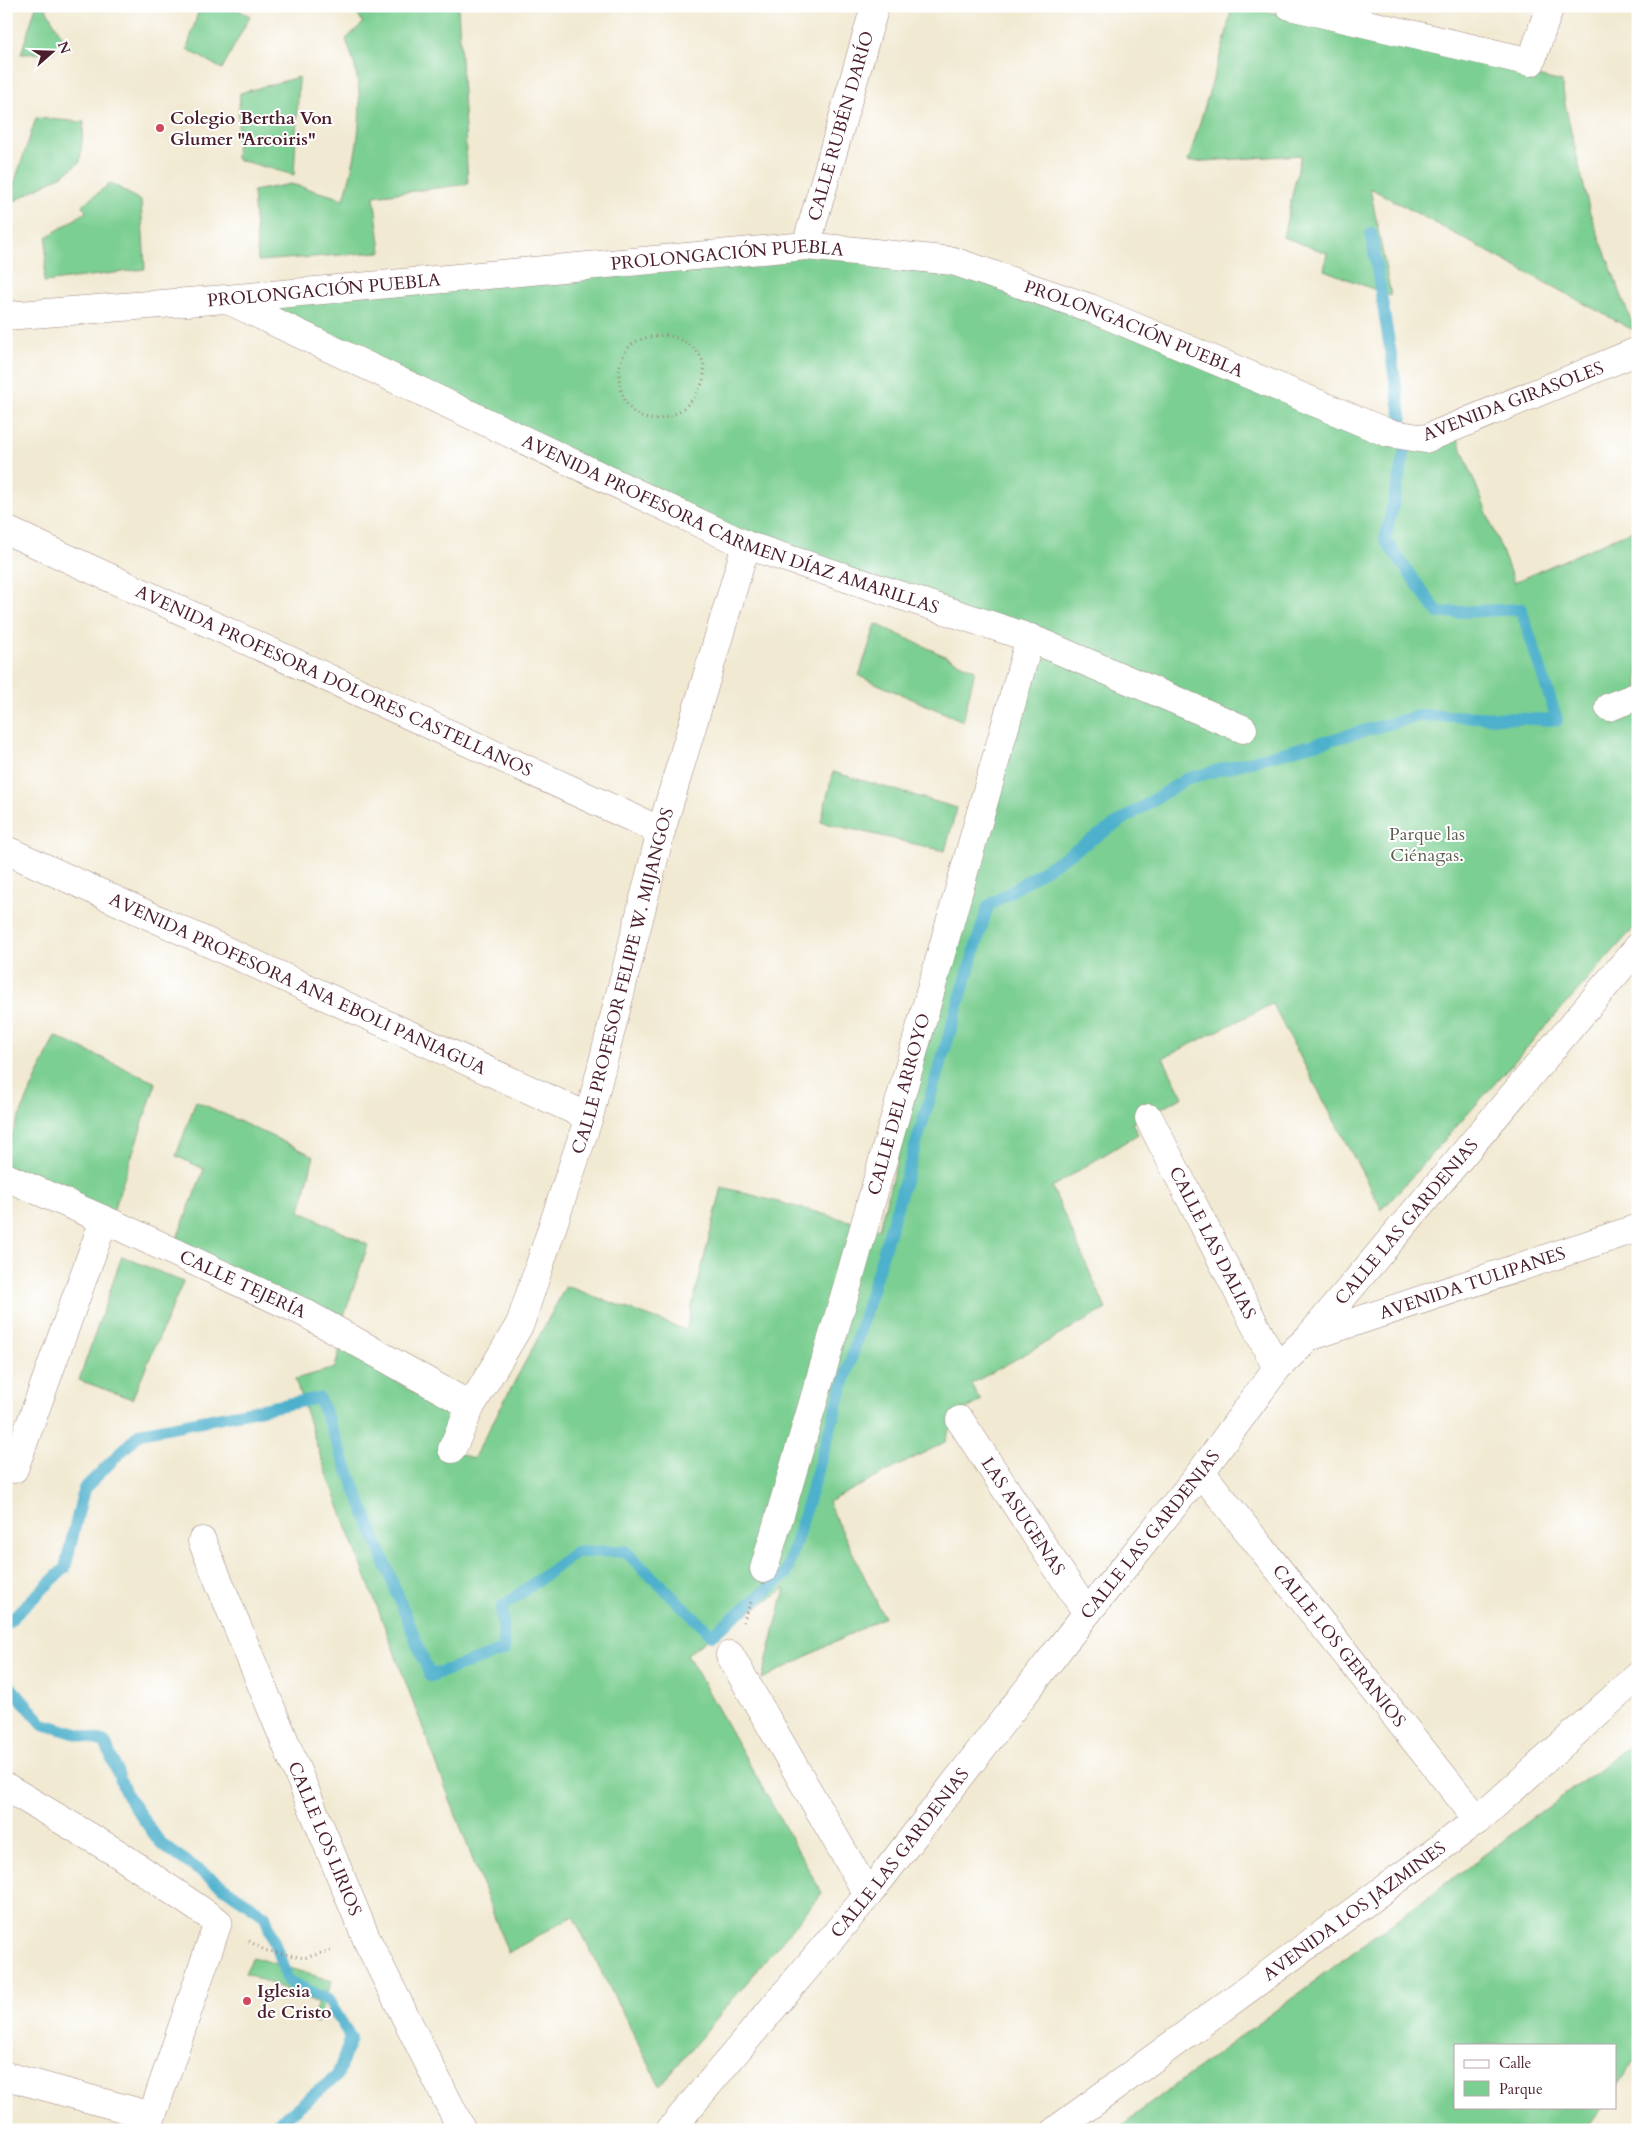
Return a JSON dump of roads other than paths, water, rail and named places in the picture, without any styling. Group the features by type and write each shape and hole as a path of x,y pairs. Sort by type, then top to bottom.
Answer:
{"street":[{"name":"CALLE RUBÉN DARÍO","path":"806,246 875,6"},
{"path":"1290,6 1531,62 1550,6"},
{"name":"PROLONGACIÓN PUEBLA","path":"6,316 226,299 806,246 953,261 1090,308 1388,433 1415,439"},
{"name":"AVENIDA PROFESORA CARMEN DÍAZ AMARILLAS","path":"226,299 746,545 1030,638 1243,729"},
{"name":"AVENIDA GIRASOLES","path":"1415,439 1425,439 1638,351"},
{"name":"AVENIDA PROFESORA DOLORES CASTELLANOS","path":"6,530 661,831"},
{"name":"CALLE PROFESOR FELIPE W. MIJANGOS","path":"452,1449 471,1406 520,1324 589,1117 661,831 746,545"},
{"name":"CALLE DEL ARROYO","path":"764,1569 850,1277 1030,638"},
{"path":"1609,707 1638,696"},
{"name":"AVENIDA PROFESORA ANA EBOLI PANIAGUA","path":"6,850 589,1117"},
{"name":"CALLE LAS GARDENIAS","path":"670,2130 868,1895 1087,1613 1201,1472 1277,1368 1309,1337 1638,947"},
{"name":"CALLE LAS DALIAS","path":"1149,1118 1277,1368"},
{"name":"CALLE TEJERÍA","path":"6,1177 303,1312 471,1406"},
{"path":"6,1467 14,1469 104,1220"},
{"name":"AVENIDA TULIPANES","path":"1309,1337 1638,1228"},
{"name":"LAS ASUGENAS","path":"960,1420 1087,1613"},
{"name":"CALLE LOS GERANIOS","path":"1201,1472 1478,1820"},
{"name":"CALLE LOS LIRIOS","path":"202,1541 367,1940 462,2130"},
{"path":"730,1655 868,1895"},
{"name":"AVENIDA LOS JAZMINES","path":"1056,2130 1478,1820 1638,1676"},
{"path":"6,1787 117,1853 218,1922 152,2116 6,2076"}],"waterway":[{"path":"6,1624 65,1568 84,1489 140,1433 319,1398 430,1676 504,1650 502,1607 576,1552 625,1551 712,1635 786,1574 988,906 1186,779 1422,715 1557,720 1521,609 1438,613 1385,540 1406,446 1371,233"},
{"path":"6,1682 43,1724 105,1742 127,1796 161,1844 265,1916 288,1981 328,2000 351,2038 337,2076 272,2128 256,2130"}],"place":[{"name":"Colegio Bertha Von Glumer \"Arcoiris\"","path":"160,128"},
{"name":"Iglesia de Cristo","path":"247,2001"}],"park label":[{"name":"Parque las Ciénagas.","path":"1427,844"}]}
